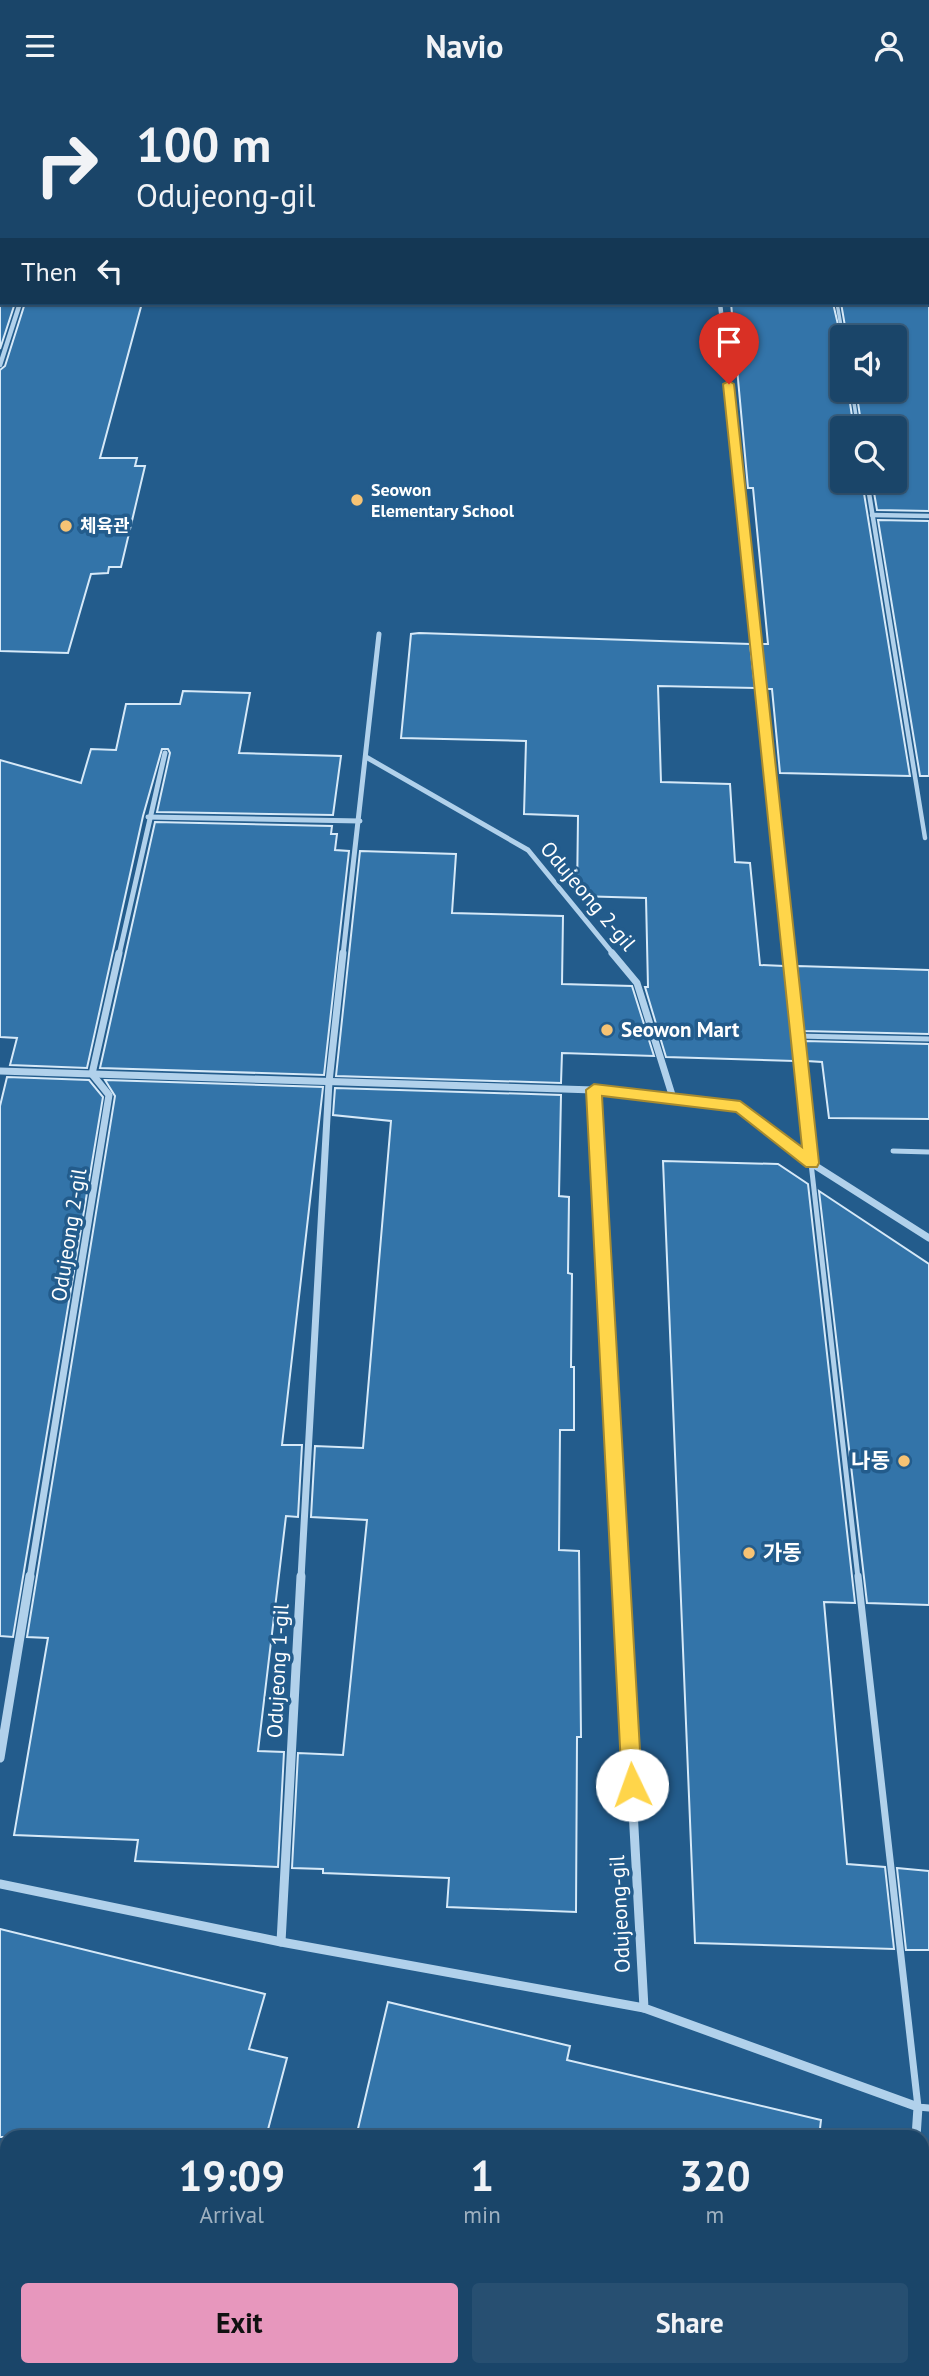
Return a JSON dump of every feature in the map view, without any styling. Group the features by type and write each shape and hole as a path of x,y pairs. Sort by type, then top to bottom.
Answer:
{"street":[{"path":"0,365 19,305"},
{"path":"720,305 811,1163"},
{"path":"329,1082 379,634"},
{"path":"92,1074 148,817 165,753"},
{"name":"Odujeong 2-gil","path":"366,757 528,850 637,983 673,1098"},
{"path":"148,817 360,821"},
{"path":"0,1071 594,1090 740,1107 811,1163 929,1238"},
{"name":"Odujeong 2-gil","path":"0,1758 109,1095 92,1074"},
{"name":"Odujeong 1-gil","path":"281,1942 329,1082"},
{"name":"Odujeong-gil","path":"594,1090 644,2008"},
{"path":"0,1884 281,1942 644,2008 918,2108 916,2130"}],"lane":[{"path":"837,305 841,325"},
{"path":"869,493 925,838"},
{"path":"872,516 929,516"},
{"path":"797,1036 929,1039"},
{"path":"893,1151 929,1152"},
{"path":"811,1163 918,2108 929,2108"}],"building":[{"path":"0,305 14,305 0,349"},
{"path":"24,305 141,305 100,458 137,458 135,466 145,466 121,567 109,567 108,573 91,574 68,653 0,651 0,370 5,366"},
{"path":"731,305 833,305 838,325 830,325 830,402 850,402 852,416 830,416 830,493 864,493 910,776 780,773 772,689 766,689 761,644 768,644 753,488 748,488"},
{"path":"841,305 929,305 929,511 877,510 874,493 907,493 907,416 860,416 858,402 907,402 907,325 845,325"},
{"path":"878,520 929,521 929,776 920,776"},
{"path":"411,634 750,644 755,688 658,686 661,782 730,784 735,862 750,863 760,965 784,966 794,1061 666,1057 645,987 648,987 646,898 577,896 578,816 524,814 526,741 401,738"},
{"path":"183,691 250,693 239,753 341,756 333,815 157,812 170,753 168,749 162,749 143,816 87,1068 10,1065 17,1038 0,1037 0,760 81,783 91,749 116,750 126,704 180,704"},
{"path":"155,822 332,826 331,834 337,834 335,850 349,851 324,1075 100,1068"},
{"path":"360,851 456,854 452,913 563,916 562,984 632,986 654,1056 562,1053 561,1083 336,1076"},
{"path":"797,966 929,970 929,1034 803,1031"},
{"path":"804,1041 929,1044 929,1119 829,1118 822,1062 807,1061"},
{"path":"7,1077 89,1080 103,1097 13,1637 0,1636 0,1106"},
{"path":"105,1080 323,1087 282,1445 302,1445 298,1517 286,1516 258,1751 284,1752 278,1867 135,1861 138,1840 14,1835 48,1638 27,1637 115,1096"},
{"path":"335,1088 561,1095 559,1196 569,1197 568,1273 572,1274 571,1367 574,1367 574,1430 560,1430 559,1550 579,1551 581,1737 577,1737 576,1912 447,1907 449,1878 323,1873 323,1869 292,1868 298,1753 343,1755 367,1520 311,1517 315,1446 363,1448 391,1121 333,1115"},
{"name":"가동","path":"663,1161 778,1164 808,1184 855,1603 824,1602 847,1864 885,1867 894,1949 695,1943"},
{"path":"819,1191 929,1264 929,1605 867,1603"},
{"path":"897,1868 929,1871 929,1950 906,1950"},
{"path":"0,1929 265,1994 249,2049 287,2058 268,2130 0,2130"},
{"path":"388,2002 570,2046 567,2060 821,2120 820,2130 358,2130"}],"place":[{"name":"Seowon Elementary School","path":"357,500"},
{"name":"체육관","path":"66,526"},
{"name":"Seowon Mart","path":"607,1030"},
{"name":"나동","path":"904,1461"},
{"name":"가동","path":"749,1553"}],"route":[{"path":"632,1785 594,1090 740,1107 811,1163 729,384"}]}
